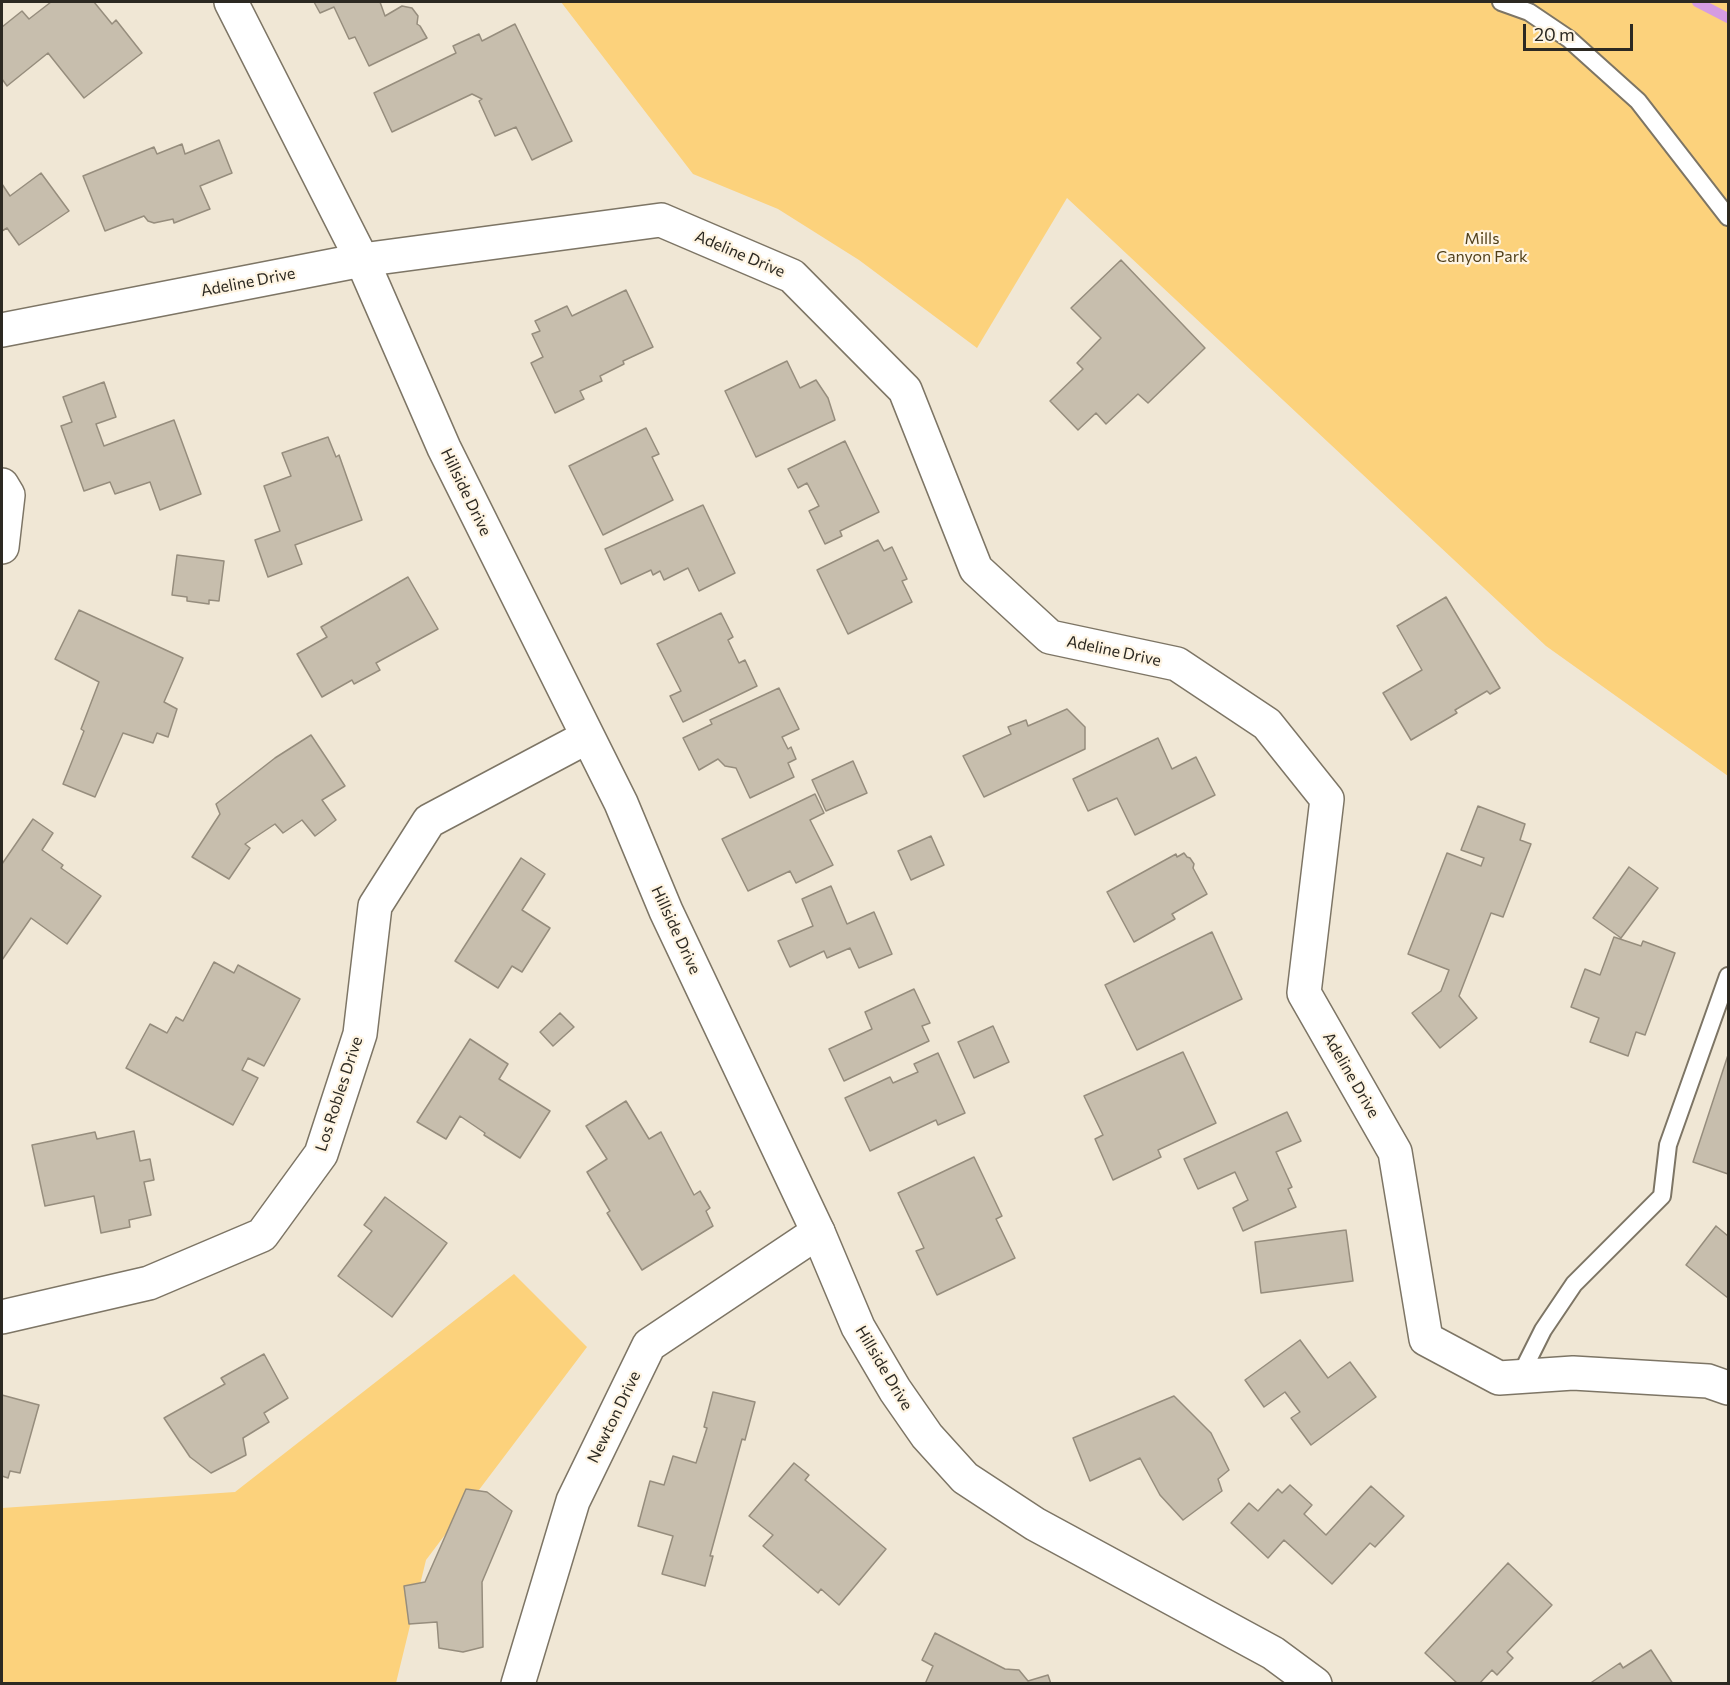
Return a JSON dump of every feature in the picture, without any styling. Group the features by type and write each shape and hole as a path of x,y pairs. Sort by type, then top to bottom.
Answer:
{"street":[{"name":"Hillside Drive","path":"231,2 362,260 444,448 621,803 666,911 818,1232 858,1327 895,1390 927,1436 965,1478 1035,1524 1274,1653 1315,1683"},
{"name":"Adeline Drive","path":"2,330 362,260 661,220 792,276 905,390 976,569 1050,637 1177,664 1267,724 1326,799 1304,993 1395,1152 1426,1339 1499,1378 1573,1373 1708,1381 1728,1389"},
{"path":"2,484 8,495 2,547"},
{"name":"Los Robles Drive","path":"2,1317 149,1283 262,1235 321,1154 360,1034 375,906 429,821 586,736"},
{"name":"Newton Drive","path":"518,1683 573,1501 649,1345 818,1232"}],"lane":[{"path":"1502,2 1529,12 1569,39 1638,101 1728,217"},
{"path":"1520,1376 1543,1330 1574,1284 1662,1196 1668,1145 1728,976"}],"green space":[{"name":"Mills Canyon Park","path":"561,2 1728,2 1728,776 1546,646 1067,198 977,348 859,260 778,209 693,174"},
{"path":"514,1274 587,1347 426,1560 396,1683 2,1684 2,1508 235,1492"}],"building":[{"path":"51,2 94,2 112,24 116,20 142,53 84,98 48,53 7,86 2,79 2,27 22,11 29,19"},
{"path":"314,2 380,2 385,16 402,6 412,8 418,16 417,24 427,38 369,66 355,37 349,39 334,7 320,13"},
{"path":"515,24 572,141 532,160 516,127 495,136 479,101 482,99 472,94 392,132 374,93 456,53 453,46 479,34 482,41"},
{"path":"219,140 232,173 200,186 210,209 174,223 173,219 154,223 148,221 144,216 105,231 83,176 154,147 157,154 182,144 185,154"},
{"path":"41,173 69,211 19,245 7,228 2,231 2,184 10,196"},
{"path":"1121,260 1205,348 1148,403 1138,394 1106,424 1096,413 1078,430 1050,401 1083,369 1077,363 1101,338 1071,308"},
{"path":"626,290 653,347 623,361 624,364 600,376 602,381 580,391 584,399 555,413 531,363 543,357 532,334 540,331 535,321 567,306 572,316"},
{"path":"787,361 800,388 816,380 828,398 835,420 756,457 725,391"},
{"path":"104,382 116,417 96,424 104,446 174,420 201,494 160,510 150,482 115,494 110,482 84,491 61,426 72,422 63,397"},
{"path":"646,428 659,454 652,457 673,500 603,535 569,466"},
{"path":"328,437 336,457 339,455 362,520 295,545 302,564 268,577 255,540 280,531 264,486 291,476 282,453"},
{"path":"845,441 879,512 840,531 842,536 825,544 809,511 819,506 807,483 798,488 788,469"},
{"path":"703,505 735,573 699,591 688,568 664,580 660,571 653,575 651,570 621,584 605,549"},
{"path":"878,540 884,551 892,547 907,579 902,581 912,602 848,634 817,570"},
{"path":"177,555 224,561 219,601 209,600 209,604 187,601 187,597 172,595"},
{"path":"408,577 438,629 376,663 380,670 354,684 352,680 322,697 297,654 327,637 321,627"},
{"path":"1446,597 1500,688 1490,694 1487,691 1455,710 1457,713 1411,740 1383,693 1422,670 1397,626"},
{"path":"79,610 183,658 164,702 177,709 168,737 157,733 153,743 123,733 95,797 63,784 84,731 81,729 99,682 55,659"},
{"path":"721,613 733,637 728,640 739,663 745,660 757,686 683,722 670,696 681,691 657,644"},
{"path":"779,688 799,729 782,737 788,749 791,747 796,759 788,763 794,777 750,798 736,768 725,766 718,759 699,770 683,738 712,724 710,720"},
{"path":"1067,709 1085,727 1085,749 984,797 963,756 1011,734 1008,727 1026,720 1028,726"},
{"path":"311,735 345,786 322,800 336,820 315,836 302,820 283,833 275,824 245,844 250,848 229,879 192,857 220,814 216,804 275,758"},
{"path":"1158,738 1172,769 1196,757 1215,795 1135,835 1117,798 1088,811 1073,779"},
{"path":"853,761 867,793 826,811 812,780"},
{"path":"815,794 824,813 810,820 833,865 796,883 790,871 748,891 722,839"},
{"path":"1478,806 1525,824 1520,840 1531,844 1503,917 1491,913 1459,996 1477,1018 1440,1048 1412,1013 1441,991 1449,970 1408,954 1447,853 1481,866 1484,858 1461,850"},
{"path":"33,819 53,833 42,850 63,865 61,868 101,896 67,944 31,918 2,960 2,864"},
{"path":"931,836 944,865 911,880 898,851"},
{"path":"1184,853 1194,864 1193,868 1207,894 1172,914 1175,919 1134,942 1107,892 1176,854 1177,857"},
{"path":"521,858 545,874 522,910 550,928 522,972 512,966 498,988 455,961"},
{"path":"1629,867 1658,888 1621,938 1593,918"},
{"path":"831,886 847,924 874,912 892,954 859,968 850,948 827,958 824,951 790,967 778,941 813,926 802,899"},
{"path":"1212,932 1242,999 1137,1050 1105,985"},
{"path":"1614,937 1641,946 1643,941 1675,953 1645,1035 1636,1032 1628,1056 1590,1042 1599,1018 1571,1007 1585,969 1600,975"},
{"path":"214,962 234,973 238,965 300,999 264,1066 248,1058 242,1070 258,1078 233,1125 126,1068 150,1024 167,1033 176,1017 183,1021"},
{"path":"914,989 930,1023 922,1026 929,1041 844,1081 829,1049 872,1029 865,1012"},
{"path":"560,1013 574,1027 553,1046 540,1032"},
{"path":"993,1026 1009,1062 974,1078 958,1042"},
{"path":"470,1039 508,1064 499,1079 550,1111 520,1158 484,1135 485,1133 460,1116 446,1139 417,1122"},
{"path":"1183,1052 1216,1123 1158,1150 1161,1157 1113,1180 1095,1139 1103,1135 1084,1096"},
{"path":"938,1053 965,1113 938,1125 936,1120 870,1151 845,1098 890,1077 893,1083 918,1072 914,1064"},
{"path":"1728,1055 1728,1174 1693,1162"},
{"path":"626,1101 649,1139 661,1132 694,1195 700,1191 710,1208 706,1211 713,1226 642,1270 607,1213 610,1211 587,1172 607,1159 586,1126"},
{"path":"1287,1112 1301,1141 1276,1152 1292,1187 1288,1189 1296,1207 1243,1231 1233,1208 1248,1200 1235,1172 1198,1189 1184,1159"},
{"path":"134,1131 140,1161 150,1159 154,1180 144,1182 151,1215 129,1220 130,1227 101,1233 94,1196 45,1206 32,1145 95,1132 97,1139"},
{"path":"974,1157 1002,1216 996,1219 1015,1258 937,1295 916,1251 924,1248 898,1193"},
{"path":"385,1197 447,1243 392,1317 338,1276 372,1231 364,1225"},
{"path":"1716,1226 1728,1236 1728,1298 1686,1265"},
{"path":"1346,1230 1353,1281 1261,1293 1255,1242"},
{"path":"1300,1340 1328,1378 1350,1362 1376,1397 1311,1445 1291,1418 1300,1412 1285,1392 1264,1407 1245,1380"},
{"path":"264,1354 288,1398 264,1413 269,1422 243,1438 246,1455 211,1473 190,1457 164,1418 225,1384 221,1378"},
{"path":"713,1392 755,1402 745,1440 742,1439 710,1556 713,1556 705,1586 662,1574 673,1536 638,1526 650,1481 664,1485 673,1456 696,1463 707,1428 704,1427"},
{"path":"2,1395 39,1405 20,1473 10,1471 8,1478 2,1476"},
{"path":"1174,1396 1211,1433 1229,1470 1218,1479 1222,1491 1183,1520 1160,1495 1140,1458 1090,1481 1073,1438"},
{"path":"794,1463 809,1475 805,1480 886,1549 839,1605 821,1589 818,1593 763,1546 773,1535 749,1516"},
{"path":"1290,1485 1312,1505 1304,1514 1326,1535 1371,1486 1404,1516 1375,1547 1370,1543 1332,1584 1284,1540 1268,1558 1231,1523 1249,1503 1258,1511 1278,1489 1282,1493"},
{"path":"466,1489 487,1492 512,1511 482,1582 483,1647 463,1652 439,1648 437,1622 409,1624 404,1586 425,1582"},
{"path":"1508,1563 1552,1605 1507,1652 1513,1658 1497,1675 1492,1670 1479,1684 1458,1684 1425,1653"},
{"path":"935,1633 1005,1669 1019,1670 1028,1681 1048,1675 1051,1684 925,1684 933,1666 922,1660"},
{"path":"1651,1650 1673,1684 1589,1684 1620,1663 1623,1668"}],"waterway":[{"path":"1697,2 1728,18"}]}
